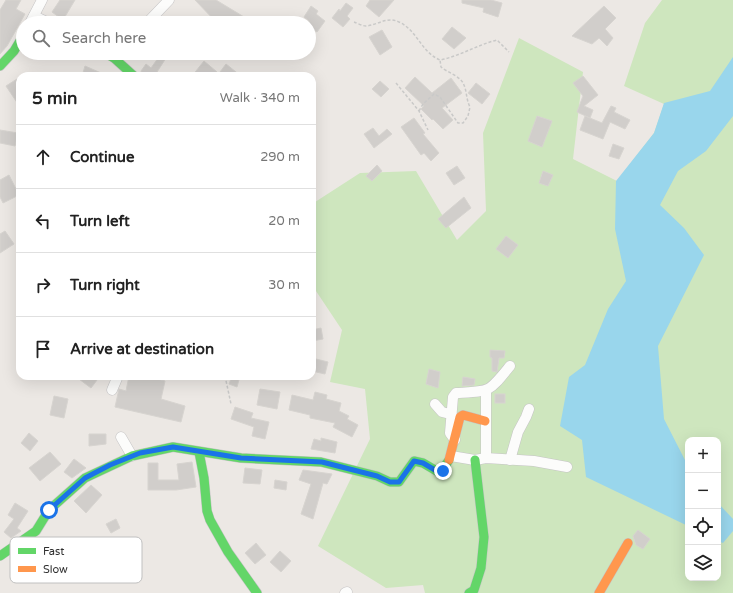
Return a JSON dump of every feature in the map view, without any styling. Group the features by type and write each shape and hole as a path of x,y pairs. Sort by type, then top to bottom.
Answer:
{"street":[{"path":"34,16 42,0"},
{"path":"154,16 169,0"},
{"path":"0,66 16,48"},
{"path":"117,60 130,72"},
{"path":"455,440 450,433 450,414 453,397 456,393 486,392 493,387 510,366"},
{"path":"112,390 116,380"},
{"path":"486,392 486,458"},
{"path":"435,404 442,412 450,414"},
{"path":"510,460 518,432 529,409"},
{"path":"28,537 36,532 49,510 85,478 132,456 173,447 241,458 322,462 377,476 390,482 399,482 414,461 423,463 440,473 443,471 451,456 460,416 463,415 485,421"},
{"path":"121,437 132,456"},
{"path":"199,452 204,478 207,511 210,520 228,552 257,593"},
{"path":"451,456 475,460 486,458 534,461 567,467"},
{"path":"473,592 480,568 484,537 475,460"},
{"path":"599,593 628,543"},
{"path":"0,556 10,549"}],"path":[{"path":"354,22 365,26 389,19 398,21 408,27 425,51 440,60 442,67 456,76 464,84 466,99 470,107 468,116 463,123 458,123 440,96 434,94 418,111"},
{"path":"440,60 449,58 476,46 497,40 509,52"},
{"path":"396,83 418,111 428,130"},
{"path":"226,380 231,404"}],"green space":[{"path":"662,0 733,0 733,593 425,593 423,585 386,588 318,546 370,439 365,389 330,382 342,330 316,291 316,201 360,173 416,171 457,240 486,211 483,133 519,38 583,72 573,159 617,181 654,133 664,104 624,86 645,23"}],"water":[{"path":"733,57 733,116 706,151 678,171 660,205 684,228 704,255 658,346 664,419 685,460 685,525 586,477 582,440 560,426 569,377 585,365 608,309 626,281 615,229 616,181 654,133 664,103 710,91"},
{"path":"721,506 733,519 733,531 723,543 721,542"}],"building":[{"path":"6,0 21,0 16,9 25,14 24,16 16,16 16,30 7,46 0,54 0,10"},
{"path":"60,0 75,0 65,16 58,16 52,12"},
{"path":"195,0 216,0 242,16 210,16"},
{"path":"370,0 394,0 379,17 366,6"},
{"path":"462,0 491,0 502,3 498,17 483,12 484,8 462,3"},
{"path":"346,3 353,8 347,16 350,19 343,27 332,18"},
{"path":"311,6 318,11 316,14 325,21 317,32 316,16 305,16"},
{"path":"604,6 616,18 605,29 613,38 607,46 599,38 592,44 572,36"},
{"path":"452,27 466,38 454,49 442,39"},
{"path":"382,30 392,47 380,55 369,37"},
{"path":"157,60 165,60 157,72 141,72 146,64 151,68"},
{"path":"204,61 217,72 195,72"},
{"path":"226,64 236,72 220,72"},
{"path":"85,66 99,72 83,72"},
{"path":"583,76 598,95 584,106 593,110 590,118 577,112 583,96 573,83"},
{"path":"415,77 432,93 451,78 462,93 442,108 453,120 443,129 421,109 424,106 405,88"},
{"path":"16,80 16,101 6,86"},
{"path":"380,81 389,89 381,97 372,89"},
{"path":"476,83 490,94 482,104 468,93"},
{"path":"611,106 616,108 614,112 630,120 625,129 610,122 603,139 580,130 585,116 602,123"},
{"path":"537,116 552,121 542,147 528,141"},
{"path":"414,118 425,133 423,134 439,153 431,161 424,153 421,155 401,127"},
{"path":"373,128 379,136 387,129 392,134 374,148 364,134"},
{"path":"0,130 16,133 15,146 0,143"},
{"path":"613,144 624,148 619,159 609,156"},
{"path":"377,165 382,171 372,181 366,176"},
{"path":"457,166 465,178 454,185 446,173"},
{"path":"543,171 553,175 548,186 539,183"},
{"path":"9,175 16,189 16,196 3,203 0,197 0,180"},
{"path":"464,197 471,208 446,228 438,219"},
{"path":"5,231 14,244 0,253 0,234"},
{"path":"506,236 518,245 508,258 496,249"},
{"path":"321,328 323,339 316,340 316,329"},
{"path":"490,350 505,351 504,358 499,358 497,372 492,371 492,358 490,357"},
{"path":"316,359 328,362 325,374 316,372"},
{"path":"429,369 440,372 438,388 426,384"},
{"path":"463,377 475,379 474,385 462,386"},
{"path":"80,380 97,380 91,388"},
{"path":"128,380 165,381 161,399 185,406 181,422 115,407 119,389 126,391"},
{"path":"230,380 239,380 237,387 229,384"},
{"path":"260,389 280,392 277,409 257,405"},
{"path":"315,392 327,395 326,399 341,403 339,411 349,416 347,419 358,425 352,437 333,427 335,423 310,418 310,415 289,410 292,395 313,400"},
{"path":"495,394 505,394 505,403 495,403"},
{"path":"54,396 68,399 64,418 50,415"},
{"path":"235,407 253,413 251,418 269,422 265,439 252,436 254,427 231,419"},
{"path":"29,433 38,441 30,451 21,443"},
{"path":"89,434 106,434 106,444 89,446"},
{"path":"321,438 337,442 335,453 311,449 314,439 321,441"},
{"path":"50,452 61,464 40,481 29,468"},
{"path":"74,459 86,468 72,478 64,472"},
{"path":"192,462 196,487 176,490 148,490 148,463 158,463 158,480 179,480 177,464"},
{"path":"245,468 262,470 260,484 243,483"},
{"path":"303,470 332,474 327,484 323,483 313,519 301,514 311,484 299,480"},
{"path":"275,480 287,482 286,490 274,488"},
{"path":"91,485 102,495 86,513 74,501"},
{"path":"15,503 28,511 17,528 21,531 12,537 10,537 4,532 14,519 8,515"},
{"path":"116,519 120,528 111,533 106,524"},
{"path":"638,530 650,539 643,549 636,545 633,536"},
{"path":"256,543 266,555 255,564 245,553"},
{"path":"280,551 291,561 281,572 270,562"}],"traffic: fast":[{"path":"0,66 16,48"},
{"path":"116,60 130,72"},
{"path":"27,537 36,531 49,510 85,478 132,456 173,447 241,458 321,462 377,476 390,482 399,482 414,461 423,463 440,473 449,460"},
{"path":"199,452 204,478 207,511 210,520 228,552 257,593"},
{"path":"469,593 474,590 481,568 484,537 475,460"},
{"path":"0,556 10,549"}],"traffic: slow":[{"path":"449,460 460,417 463,415 485,421"},
{"path":"599,593 628,543"}],"route":[{"path":"49,510 59,499 85,478 110,465 140,453 173,447 195,452 241,458 322,462 377,476 390,482 399,482 414,461 423,463 437,472 440,473 443,471"}]}
